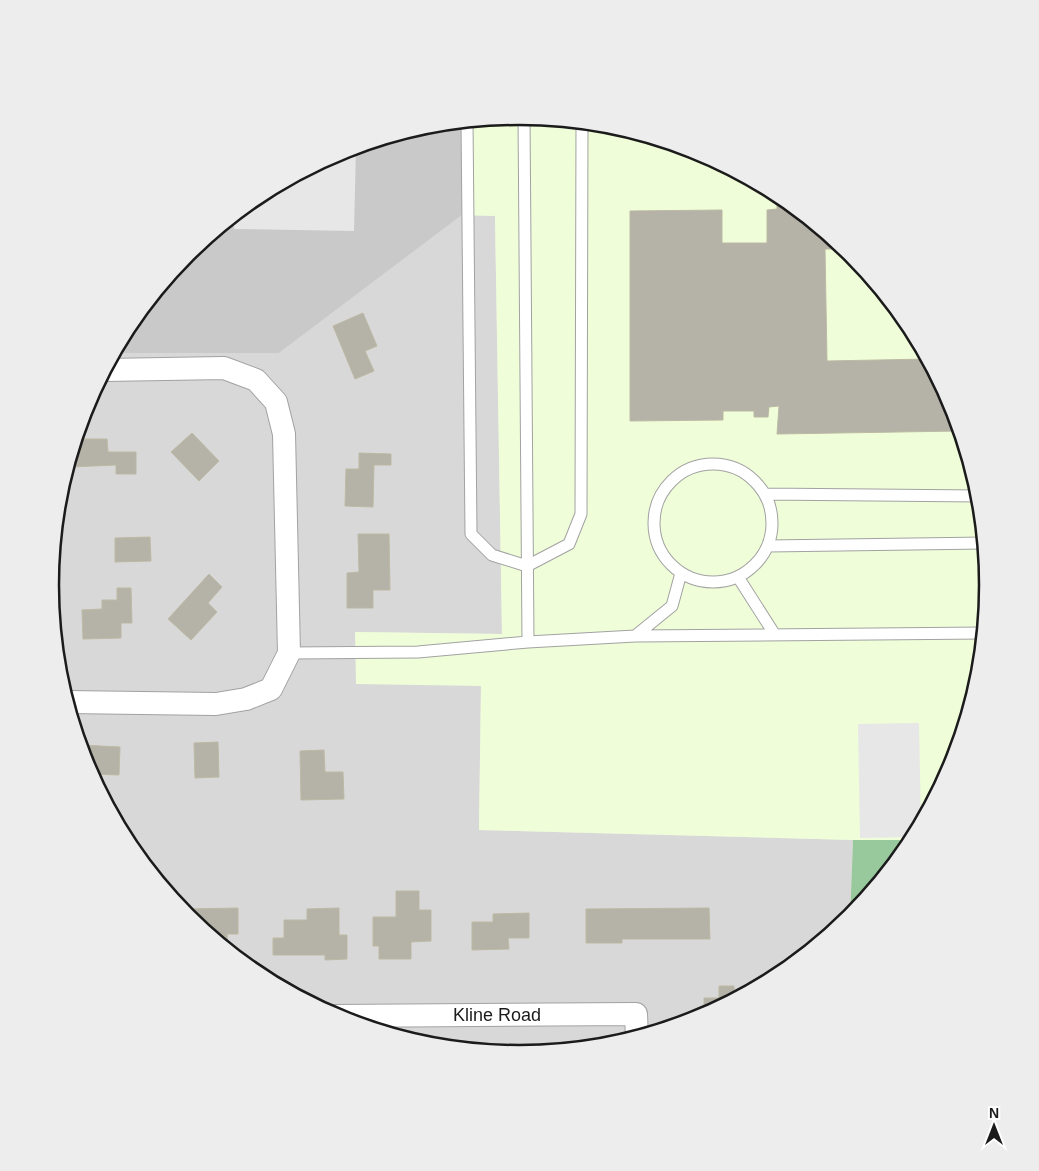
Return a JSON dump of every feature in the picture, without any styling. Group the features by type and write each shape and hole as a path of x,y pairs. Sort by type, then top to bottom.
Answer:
{"street":[{"path":"73,702 216,704 246,699 271,689 289,653 284,434 276,402 256,380 224,368 112,370"},
{"name":"Kline Road","path":"355,1016 636,1014 637,1031"}],"lane":[{"path":"524,125 528,642"},
{"path":"467,128 471,534 492,555 527,566 569,544 581,514 582,129"},
{"path":"717,463 736,468 753,479 765,494 772,519 768,546 760,559 738,577 718,582 699,581 681,573 666,560 656,543 653,524 656,504 665,487 679,474 697,466 717,463"},
{"path":"765,494 971,496"},
{"path":"768,546 978,543"},
{"path":"636,636 672,606 681,573"},
{"path":"738,577 775,635"},
{"path":"289,653 418,652 528,642 636,636 977,633"}],"shaded area":[{"path":"520,125 550,126 580,129 639,140 668,149 723,172 775,202 823,239 845,260 866,282 903,330 933,382 956,437 965,466 976,525 980,586 976,646 965,705 956,734 933,789 904,840 479,830 481,686 356,684 355,632 502,634 495,216 462,215 461,129"},
{"path":"461,129 462,215 279,353 121,353 154,305 173,282 216,239 264,202 316,172 371,149 400,140"},
{"path":"356,155 354,231 234,229 234,224 239,220 289,186"},
{"path":"462,215 495,216 502,634 355,632 481,685 479,830 853,840 851,905 845,911 823,932 775,969 750,985 696,1011 639,1031 609,1037 580,1042 520,1046 459,1042 430,1037 400,1031 343,1011 289,985 264,969 216,932 194,911 154,866 120,816 106,789 83,734 74,705 68,675 60,616 60,555 63,525 74,466 83,437 106,382 122,352 279,353"},
{"path":"919,723 921,813 905,837 860,838 858,724"},
{"path":"853,840 904,840 885,866 851,905"}],"building":[{"path":"777,203 800,220 833,249 825,249 827,361 921,359 954,431 777,434 779,406 769,407 768,417 754,417 754,411 723,411 723,420 630,421 630,211 722,210 722,243 767,243 767,210 777,209"},
{"path":"363,313 377,346 365,351 374,371 355,379 333,326"},
{"path":"192,433 219,461 199,481 171,452"},
{"path":"82,439 107,439 108,452 136,452 136,474 116,474 116,465 74,467"},
{"path":"359,453 391,454 391,465 374,465 373,507 345,506 346,469 359,469"},
{"path":"358,534 389,534 390,590 373,590 373,608 347,608 347,573 359,572"},
{"path":"150,537 151,561 115,562 115,538"},
{"path":"209,574 222,587 208,603 217,612 191,640 168,619"},
{"path":"117,588 131,588 132,623 121,623 121,638 83,639 82,610 102,609 102,600 117,600"},
{"path":"218,742 219,777 195,778 194,743"},
{"path":"87,745 120,747 119,775 99,774"},
{"path":"324,750 325,772 343,772 344,799 301,800 300,751"},
{"path":"396,891 419,891 419,910 431,910 431,941 411,942 411,959 379,959 379,946 373,946 373,917 396,917"},
{"path":"238,908 238,934 227,934 227,941 192,909"},
{"path":"339,908 339,935 347,935 347,959 325,960 325,955 273,955 273,938 284,938 284,920 307,920 307,909"},
{"path":"709,908 710,939 622,939 622,943 586,943 586,909"},
{"path":"529,913 529,938 508,938 509,949 472,950 472,922 493,922 493,914"},
{"path":"719,986 734,986 734,993 704,1007 704,998 719,998"}]}
